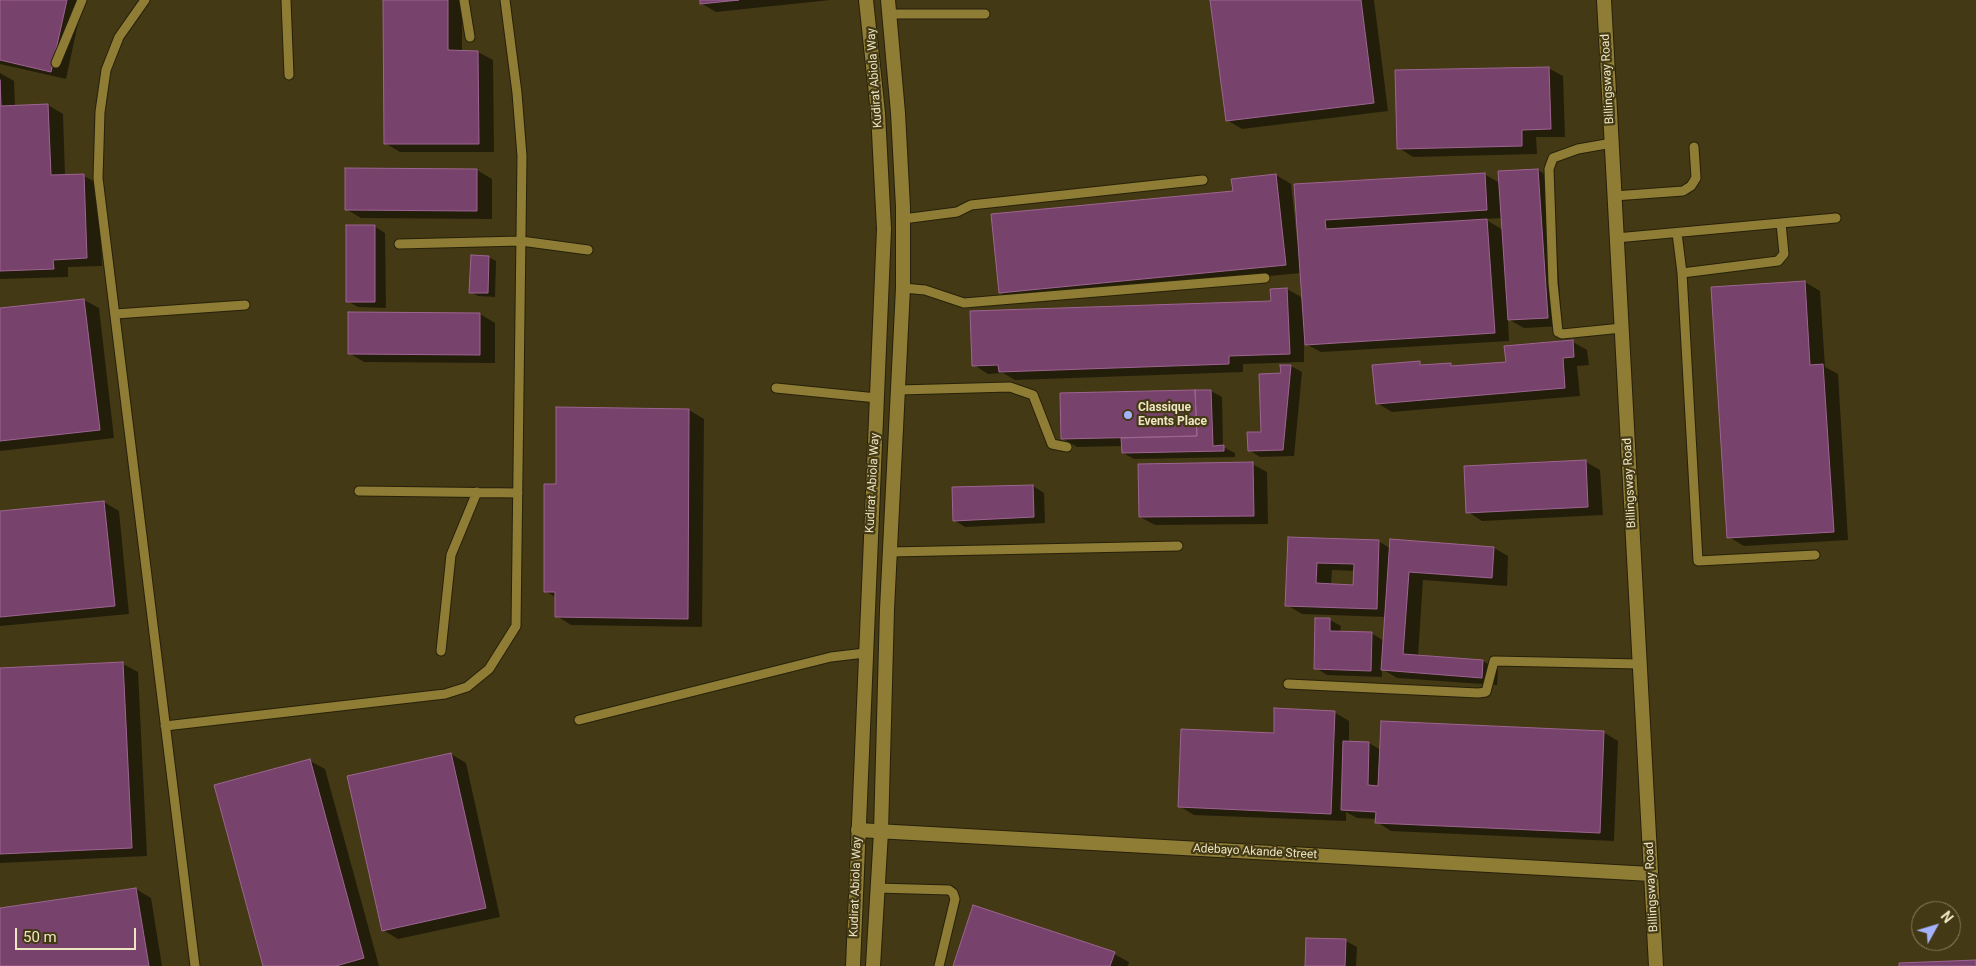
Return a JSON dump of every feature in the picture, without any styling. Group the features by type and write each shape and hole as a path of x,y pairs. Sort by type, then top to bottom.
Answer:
{"main road":[{"name":"Kudirat Abiola Way","path":"853,966 884,229 878,114 866,0"},
{"name":"Kudirat Abiola Way","path":"873,966 876,888 881,832 890,552 903,288 902,220 891,14 888,0"},
{"name":"Billingsway Road","path":"1604,0 1656,966"},
{"name":"Adebayo Akande Street","path":"858,830 1651,874"}],"lane":[{"path":"56,63 82,0"},
{"path":"145,0 137,8 119,37 106,70 100,112 98,178 195,966"},
{"path":"286,0 289,75"},
{"path":"464,0 470,37"},
{"path":"165,726 445,694 467,687 489,669 516,626 522,156 517,93 505,0"},
{"path":"891,14 985,14"},
{"path":"1612,143 1578,149 1553,158 1549,169 1553,283 1558,332 1562,334 1622,328"},
{"path":"1614,196 1683,191 1691,186 1696,178 1694,147"},
{"path":"902,220 957,212 971,205 1203,180"},
{"path":"1616,238 1677,233 1702,228 1836,218"},
{"path":"1682,273 1778,261 1784,254 1781,223"},
{"path":"1677,233 1682,273 1698,561 1815,555"},
{"path":"399,244 521,241 588,250"},
{"path":"903,288 925,290 964,303 1265,278"},
{"path":"115,314 245,305"},
{"path":"899,390 1010,387 1033,395 1052,444 1068,446"},
{"path":"776,388 877,398"},
{"path":"359,491 518,493"},
{"path":"441,650 451,555 477,492"},
{"path":"890,552 1178,546"},
{"path":"579,720 831,657 865,654"},
{"path":"1288,684 1478,693 1486,692 1494,661 1640,664"},
{"path":"876,888 949,890 953,893 955,899 939,966"}],"building":[{"path":"0,0 67,0 51,72 0,60"},
{"path":"383,0 448,0 448,50 478,51 479,144 384,144"},
{"path":"700,0 739,0 700,4"},
{"path":"1210,0 1361,0 1374,103 1226,121"},
{"path":"1549,67 1551,129 1522,130 1522,146 1397,149 1395,70"},
{"path":"0,80 1,106 48,104 51,175 84,174 87,258 53,260 54,269 0,271"},
{"path":"345,168 477,169 477,211 345,210"},
{"path":"1538,169 1548,318 1508,320 1498,171"},
{"path":"1485,173 1487,210 1325,220 1326,229 1487,219 1495,333 1305,345 1294,184"},
{"path":"1276,174 1286,265 999,293 991,214 1233,191 1231,179"},
{"path":"346,225 375,225 375,302 346,302"},
{"path":"471,255 489,256 488,293 469,293"},
{"path":"1805,281 1810,365 1823,364 1834,532 1727,538 1711,287"},
{"path":"1287,288 1290,354 1229,356 1229,364 999,372 998,365 972,366 970,311 1271,301 1270,289"},
{"path":"84,299 100,430 0,441 0,308"},
{"path":"348,312 480,313 480,355 348,354"},
{"path":"1573,340 1574,357 1563,358 1565,388 1376,404 1372,365 1420,361 1420,365 1451,363 1451,366 1506,362 1504,346"},
{"path":"1280,365 1291,365 1283,450 1248,451 1247,432 1261,432 1259,374 1281,373"},
{"name":"Classique Events Place","path":"1195,390 1197,436 1061,439 1060,393"},
{"path":"1195,390 1211,390 1213,446 1224,445 1224,451 1122,453 1121,438 1197,436"},
{"path":"556,407 689,409 688,619 555,617 555,592 544,592 544,484 556,484"},
{"path":"1586,460 1588,507 1466,513 1464,466"},
{"path":"1253,462 1254,516 1139,517 1138,464"},
{"path":"1033,485 1034,517 953,521 952,487"},
{"path":"104,501 115,606 0,617 0,511"},
{"path":"1288,537 1379,540 1377,609 1285,606","holes":["1317,563 1354,564 1353,585 1316,583"]},
{"path":"1390,539 1494,547 1492,578 1409,572 1403,654 1483,660 1482,678 1381,670"},
{"path":"1315,618 1330,618 1330,631 1372,632 1371,671 1314,669"},
{"path":"123,662 132,848 0,854 0,668"},
{"path":"1274,708 1335,711 1331,814 1178,807 1181,729 1274,733"},
{"path":"1381,721 1604,731 1600,833 1375,823 1376,812 1341,810 1343,741 1369,742 1368,785 1378,786"},
{"path":"451,753 486,908 382,931 347,776"},
{"path":"310,759 364,958 336,966 263,966 214,785"},
{"path":"136,888 149,966 0,966 0,908"},
{"path":"973,905 1115,952 1110,966 953,966"},
{"path":"1306,938 1346,939 1345,966 1305,966"},
{"path":"1976,960 1976,966 1899,966 1899,963"}],"place":[{"name":"Classique Events Place","path":"1128,415"}]}
